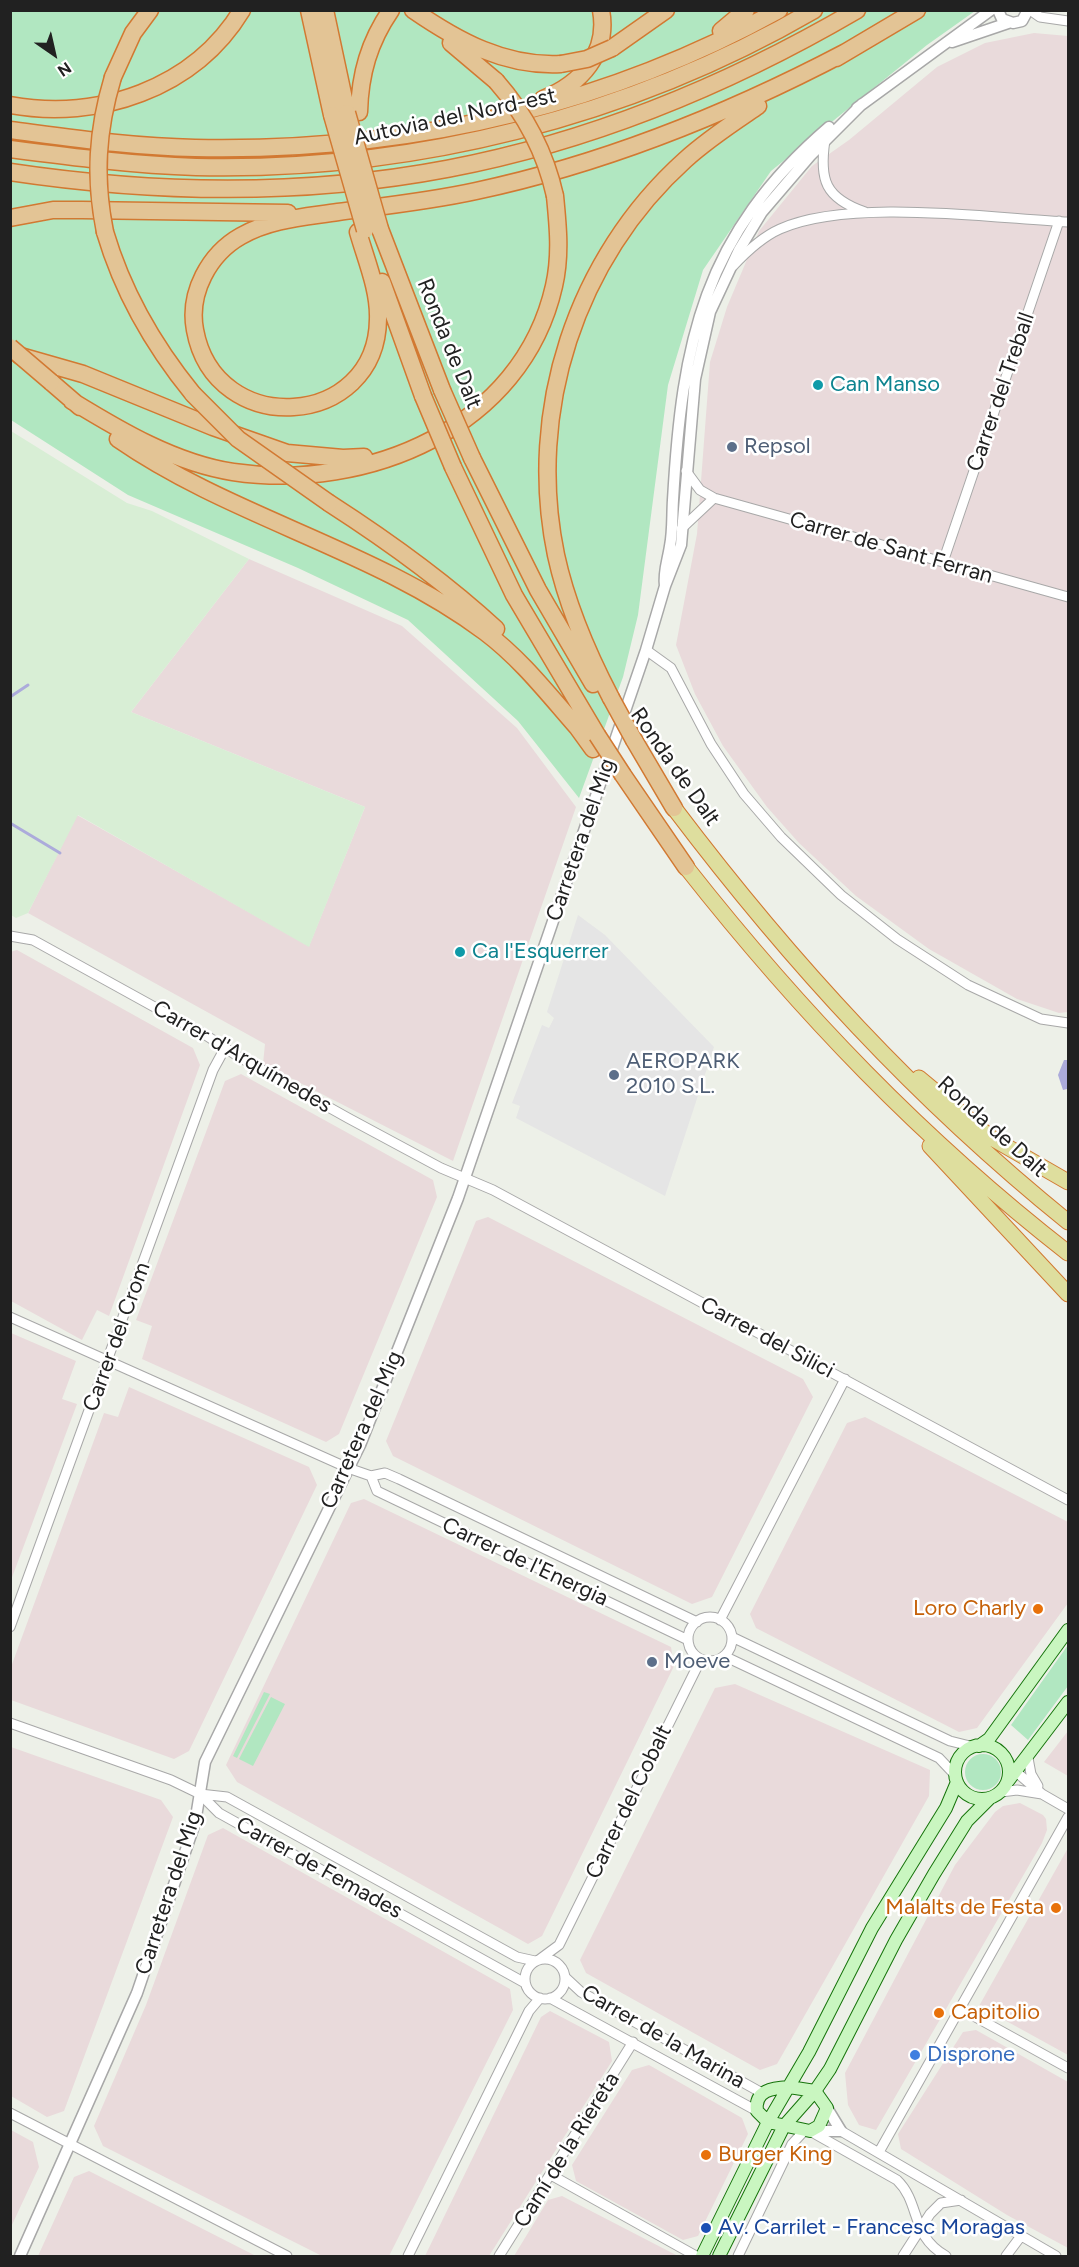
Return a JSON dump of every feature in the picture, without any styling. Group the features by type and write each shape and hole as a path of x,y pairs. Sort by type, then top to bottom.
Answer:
{"highway":[{"path":"150,10 134,33 113,77 99,130 97,154 97,181 105,232 114,262 140,318 172,368 194,394 247,446 384,539 463,598 524,658 577,727"},
{"path":"10,105 71,110 130,98 175,76 202,57 226,33 242,10"},
{"path":"309,10 376,226 423,396 453,467 514,595 595,742 686,867"},
{"path":"325,10 339,112 362,139 376,226 372,281 378,319 374,346 357,376 329,398 295,408 255,404 224,384 202,356 194,327 197,293 212,261 239,236 271,224 376,226 642,144 737,107 846,52"},
{"path":"339,112 361,78 366,57 381,24 391,10"},
{"path":"475,123 553,95 581,76 595,58 600,45 601,10"},
{"path":"415,14 495,56 521,63 561,64 587,58 612,48 666,10"},
{"path":"656,68 723,30 746,10"},
{"path":"10,130 135,144 260,148 385,138 511,117 559,103 656,68 779,10"},
{"name":"Autovia del Nord-est","path":"10,149 195,167 261,167 371,160 490,137 543,124 631,96 715,62 814,10"},
{"name":"Autovia del Nord-est","path":"10,172 72,181 196,190 318,187 379,180 490,161 605,129 728,80 788,50 858,10"},
{"path":"609,703 570,605 556,555 547,478 550,423 555,389 570,333 590,286 606,255 637,212 660,184 709,140 846,52 917,10"},
{"path":"72,401 153,447 192,462 231,472 273,476 311,475 381,461 447,433 492,400 525,358 545,316 554,285 558,243 555,196 546,162 531,127 495,81 461,50 415,14"},
{"path":"10,218 53,210 290,213 376,226"},
{"name":"Ronda de Dalt","path":"376,226 441,390 538,590 674,808 732,884 817,985 933,1104 996,1162 1068,1222"},
{"path":"10,347 119,440 176,475 390,576 457,613 520,662 577,727 595,742"},
{"path":"10,353 83,374 213,427 287,453 343,458 379,456 416,448"},
{"name":"Ronda de Dalt","path":"686,867 782,985 874,1083 1068,1253"},
{"path":"817,985 975,1126 1016,1154 1068,1182"},
{"path":"874,1083 1068,1294"}],"main road":[{"path":"702,2256 768,2122 789,2087 872,1928 946,1808 956,1779 959,1758 989,1739 1068,1629"},
{"path":"719,2256 784,2126 815,2091 934,1874 967,1821 1004,1787 1012,1768 1028,1758 1068,1702"},
{"path":"976,1746 997,1750 1012,1768"},
{"path":"956,1779 970,1797 989,1799"},
{"path":"789,2087 815,2091 827,2108 819,2126 807,2131 768,2122 757,2111 757,2102 762,2093 772,2088 789,2087"}],"street":[{"name":"Carretera del Mig","path":"664,586 663,576 670,544 682,389 692,338 715,275 755,203 772,182 839,118 862,104 991,10"},
{"path":"998,10 1008,23"},
{"name":"Carretera del Mig","path":"946,44 1008,23 1022,21 1029,10"},
{"path":"1029,10 1040,17 1068,21"},
{"name":"Carretera del Mig","path":"20,2256 137,1993 195,1823 205,1762 372,1414 464,1178 646,650 664,586 678,557 695,379 703,336 728,272 762,212 825,140 862,104"},
{"path":"825,140 822,163 825,182 841,201 867,213"},
{"path":"728,272 747,251 781,229 819,218 867,213 1064,222"},
{"name":"Carrer del Treball","path":"943,562 1064,222"},
{"name":"Carrer de Sant Ferran","path":"686,471 700,490 714,498 1068,597"},
{"path":"670,544 682,528 714,498"},
{"path":"646,650 671,668 711,744 744,794 781,837 841,895 897,939 968,985 1041,1019 1068,1023"},
{"name":"Carrer d'Arquímedes","path":"15,936 33,940 207,1035 225,1048 348,1118 464,1178"},
{"name":"Carrer del Crom","path":"10,1627 213,1070 225,1048"},
{"name":"Carrer del Silici","path":"464,1178 493,1190 1068,1500"},
{"name":"Carrer de l'Energia","path":"10,1317 348,1468 371,1476 385,1473 394,1476 697,1622"},
{"path":"720,1620 845,1380"},
{"name":"Carrer de l'Energia","path":"371,1476 379,1492 688,1640"},
{"path":"711,1618 720,1620 729,1629 732,1637 729,1648 724,1656 712,1661 701,1659 691,1650 688,1640 691,1629 697,1622 711,1618"},
{"path":"732,1637 953,1743 976,1746"},
{"path":"724,1656 939,1758 956,1779"},
{"name":"Carrer del Cobalt","path":"538,1960 559,1945 701,1659"},
{"name":"Carrer de Femades","path":"10,1723 171,1780 200,1794 219,1814 525,1983"},
{"path":"1028,1758 1031,1774 1042,1794"},
{"path":"1012,1768 1042,1794 1068,1809"},
{"path":"1004,1787 1042,1794"},
{"path":"200,1794 227,1797 517,1957 551,1959 560,1964 566,1978 560,1993 550,1998 540,1998 531,1993 525,1983 526,1973 538,1960"},
{"path":"879,2152 1068,1817"},
{"name":"Carrer del Cobalt","path":"559,1945 560,1964"},
{"name":"Carrer de la Marina","path":"566,1978 581,1992 762,2093"},
{"path":"408,2256 529,2011 540,1998"},
{"path":"550,1998 757,2111"},
{"path":"961,2009 1068,2068"},
{"name":"Camí de la Riereta","path":"500,2256 633,2042"},
{"path":"827,2108 841,2131"},
{"path":"10,2113 287,2256"},
{"path":"807,2131 897,2180 906,2191 919,2230 927,2244 946,2256"},
{"path":"738,2256 792,2144 807,2131 841,2131 1056,2256"},
{"path":"551,2175 696,2256"},
{"path":"903,2256 919,2230 941,2203 961,2200"},
{"path":"1006,2256 1021,2236"}],"shaded area":[{"path":"1034,33 1068,36 1068,1012 1059,1013 1017,999 929,949 856,896 799,843 767,807 723,746 695,694 676,645 697,534 710,362 727,307 759,231 812,166 849,140 937,67 985,43"},
{"path":"249,559 402,626 517,728 576,807 453,1161 263,1064 265,1044 28,913 77,815 309,946 365,807 131,712"},
{"name":"AEROPARK 2010 S.L.","path":"578,915 605,935 714,1047 665,1196 516,1118 520,1106 512,1103 542,1025 549,1028 554,1018 547,1012"},
{"path":"17,950 193,1048 200,1065 109,1316 97,1310 82,1340 11,1301 10,952"},
{"path":"241,1074 433,1180 437,1197 339,1434 326,1442 142,1359 152,1326 136,1320 225,1081"},
{"path":"488,1217 803,1379 813,1397 712,1597 692,1604 393,1456 386,1441 476,1221"},
{"path":"11,1333 76,1361 62,1399 77,1404 11,1580"},
{"path":"129,1387 309,1467 317,1485 189,1751 174,1759 11,1700 11,1667 104,1413 118,1417"},
{"path":"865,1417 1068,1522 1068,1603 977,1728 959,1732 756,1628 750,1614 847,1423"},
{"path":"364,1499 671,1647 674,1666 542,1936 528,1944 237,1782 226,1765 351,1503"},
{"path":"735,1684 930,1770 929,1796 822,1985 777,2064 760,2070 586,1973 580,1960 715,1688"},
{"path":"1068,1731 1068,1776 1044,1762"},
{"path":"11,1747 161,1800 173,1817 64,2111 47,2117 11,2096"},
{"path":"1020,1803 1043,1815 1046,1819 1047,1830 1042,1843 876,2130 859,2125 848,2105 845,2073 955,1865 995,1812 1003,1806"},
{"path":"223,1828 510,1989 513,2010 389,2256 322,2256 103,2146 94,2126 146,2005 208,1835"},
{"path":"1068,1848 1068,2055 979,2006"},
{"path":"550,2011 609,2042 612,2061 489,2256 425,2256 541,2017"},
{"path":"976,2030 1068,2082 1068,2248 1007,2215 901,2149 898,2134 963,2032"},
{"path":"649,2065 742,2118 748,2134 698,2236 683,2240 576,2181 572,2165 632,2070"},
{"path":"11,2130 33,2142 39,2167 11,2227"},
{"path":"89,2171 256,2256 38,2256 74,2177"},
{"path":"562,2196 678,2256 514,2256 548,2200"}],"green space":[{"path":"10,11 975,11 927,45 771,171 703,270 668,385 638,615 623,677 579,798 518,721 408,620 298,568 128,495 11,420"},
{"path":"11,431 127,503 152,511 249,559 131,712 365,807 309,947 78,815 28,913 16,918 11,915"},
{"path":"1068,1645 1068,1686 1028,1740 1011,1725"},
{"path":"264,1692 270,1694 237,1758 233,1756"},
{"path":"271,1697 285,1704 253,1766 239,1759"},
{"path":"983,1754 996,1759 1001,1772 996,1785 983,1790 970,1785 965,1772 970,1759"}],"water":[{"path":"1064,1060 1068,1060 1067,1089 1063,1090 1058,1075"}],"waterway":[{"path":"10,697 28,685"},
{"path":"10,823 60,853"}],"place":[{"name":"Can Manso","path":"818,385"},
{"name":"Repsol","path":"732,447"},
{"name":"Ca l'Esquerrer","path":"460,952"},
{"name":"AEROPARK 2010 S.L.","path":"614,1075"},
{"name":"Loro Charly","path":"1038,1609"},
{"name":"Moeve","path":"652,1662"},
{"name":"Malalts de Festa","path":"1056,1908"},
{"name":"Capitolio","path":"939,2013"},
{"name":"Disprone","path":"915,2055"},
{"name":"Burger King","path":"706,2155"},
{"name":"Av. Carrilet - Francesc Moragas","path":"706,2228"}]}
